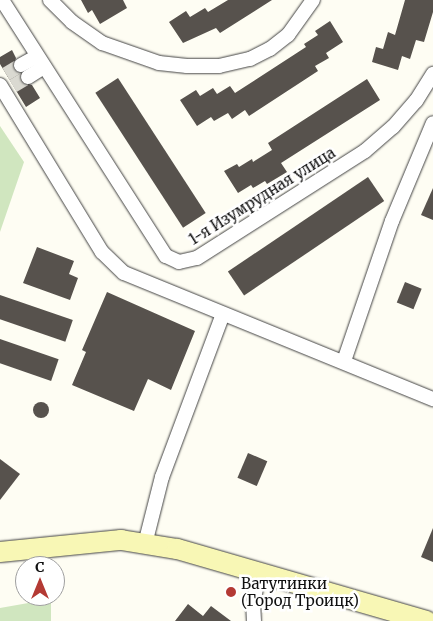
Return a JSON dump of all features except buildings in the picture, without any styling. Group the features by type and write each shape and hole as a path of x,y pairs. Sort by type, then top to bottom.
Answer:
{"main road":[{"path":"0,552 44,546 121,540 177,549 427,621"}],"street":[{"name":"1-я Изумрудная улица","path":"2,0 166,256 179,262 197,258 365,151 393,127 416,101 433,74"},
{"path":"50,0 72,22 102,43 159,63 187,66 219,66 250,59 270,49 288,35 313,0"},
{"path":"24,71 40,62"},
{"path":"5,83 102,252 124,273 344,361 433,399"},
{"path":"344,361 392,221 433,123"},
{"path":"145,544 162,477 223,314"},
{"path":"254,621 253,604 259,574"}],"green space":[{"path":"0,126 24,162 0,232"},
{"path":"15,605 51,606 51,621 0,621 0,608"}],"tunnel":[{"path":"6,74 21,65"},
{"path":"13,86 28,77"}],"place":[{"name":"Ватутинки (Город Троицк)","path":"231,592"}]}
